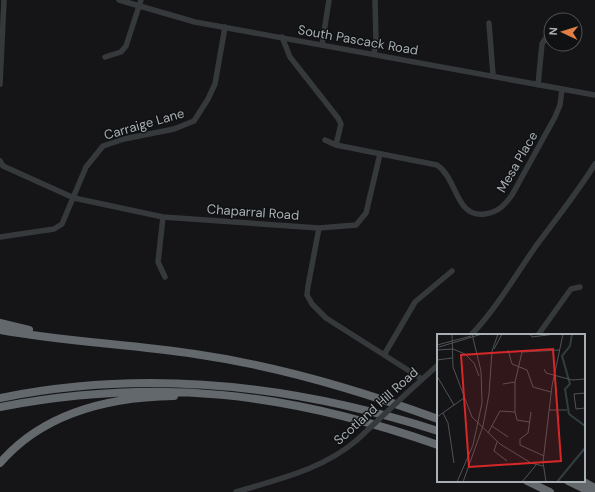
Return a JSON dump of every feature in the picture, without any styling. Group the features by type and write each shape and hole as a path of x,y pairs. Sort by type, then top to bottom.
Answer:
{"highway":[{"path":"0,323 65,338"},
{"path":"0,330 172,350 255,365 348,389 437,419"},
{"path":"0,398 50,388 108,383 205,383 262,390 325,402 437,432"},
{"path":"0,407 70,395 127,391 197,392 260,399 354,419 437,445"},
{"path":"0,463 18,445 42,428 71,414 98,406 133,399 165,396 260,399"},
{"path":"529,482 550,492"},
{"path":"579,486 595,488"},
{"path":"579,486 591,492"}],"street":[{"path":"0,84 2,15 4,0"},
{"name":"South Pascack Road","path":"119,0 195,22 595,96"},
{"path":"105,58 121,52 126,46 141,0"},
{"path":"322,45 329,0"},
{"path":"374,54 376,41 375,0"},
{"path":"489,23 493,76"},
{"name":"Carraige Lane","path":"0,237 54,229 62,224 86,167 103,146 124,139 174,129 194,121 208,99 215,84 225,27"},
{"path":"282,37 290,57 338,118 341,124 336,145"},
{"path":"538,85 543,42"},
{"name":"Mesa Place","path":"325,140 336,145 437,165 445,170 459,200 465,208 474,213 483,214 496,212 512,195 555,117 560,105 562,89"},
{"name":"Chaparral Road","path":"0,161 3,166 74,198 163,217 319,228 356,225 361,221 366,213 380,154"},
{"path":"473,334 578,191 595,164"},
{"path":"163,217 158,262 165,278"},
{"path":"319,228 307,294 312,304 326,318 422,380"},
{"path":"384,355 415,302 452,270"},
{"path":"540,334 571,289 580,287"},
{"name":"Scotland Hill Road","path":"236,492 312,468 331,459 357,440 437,366"}]}
